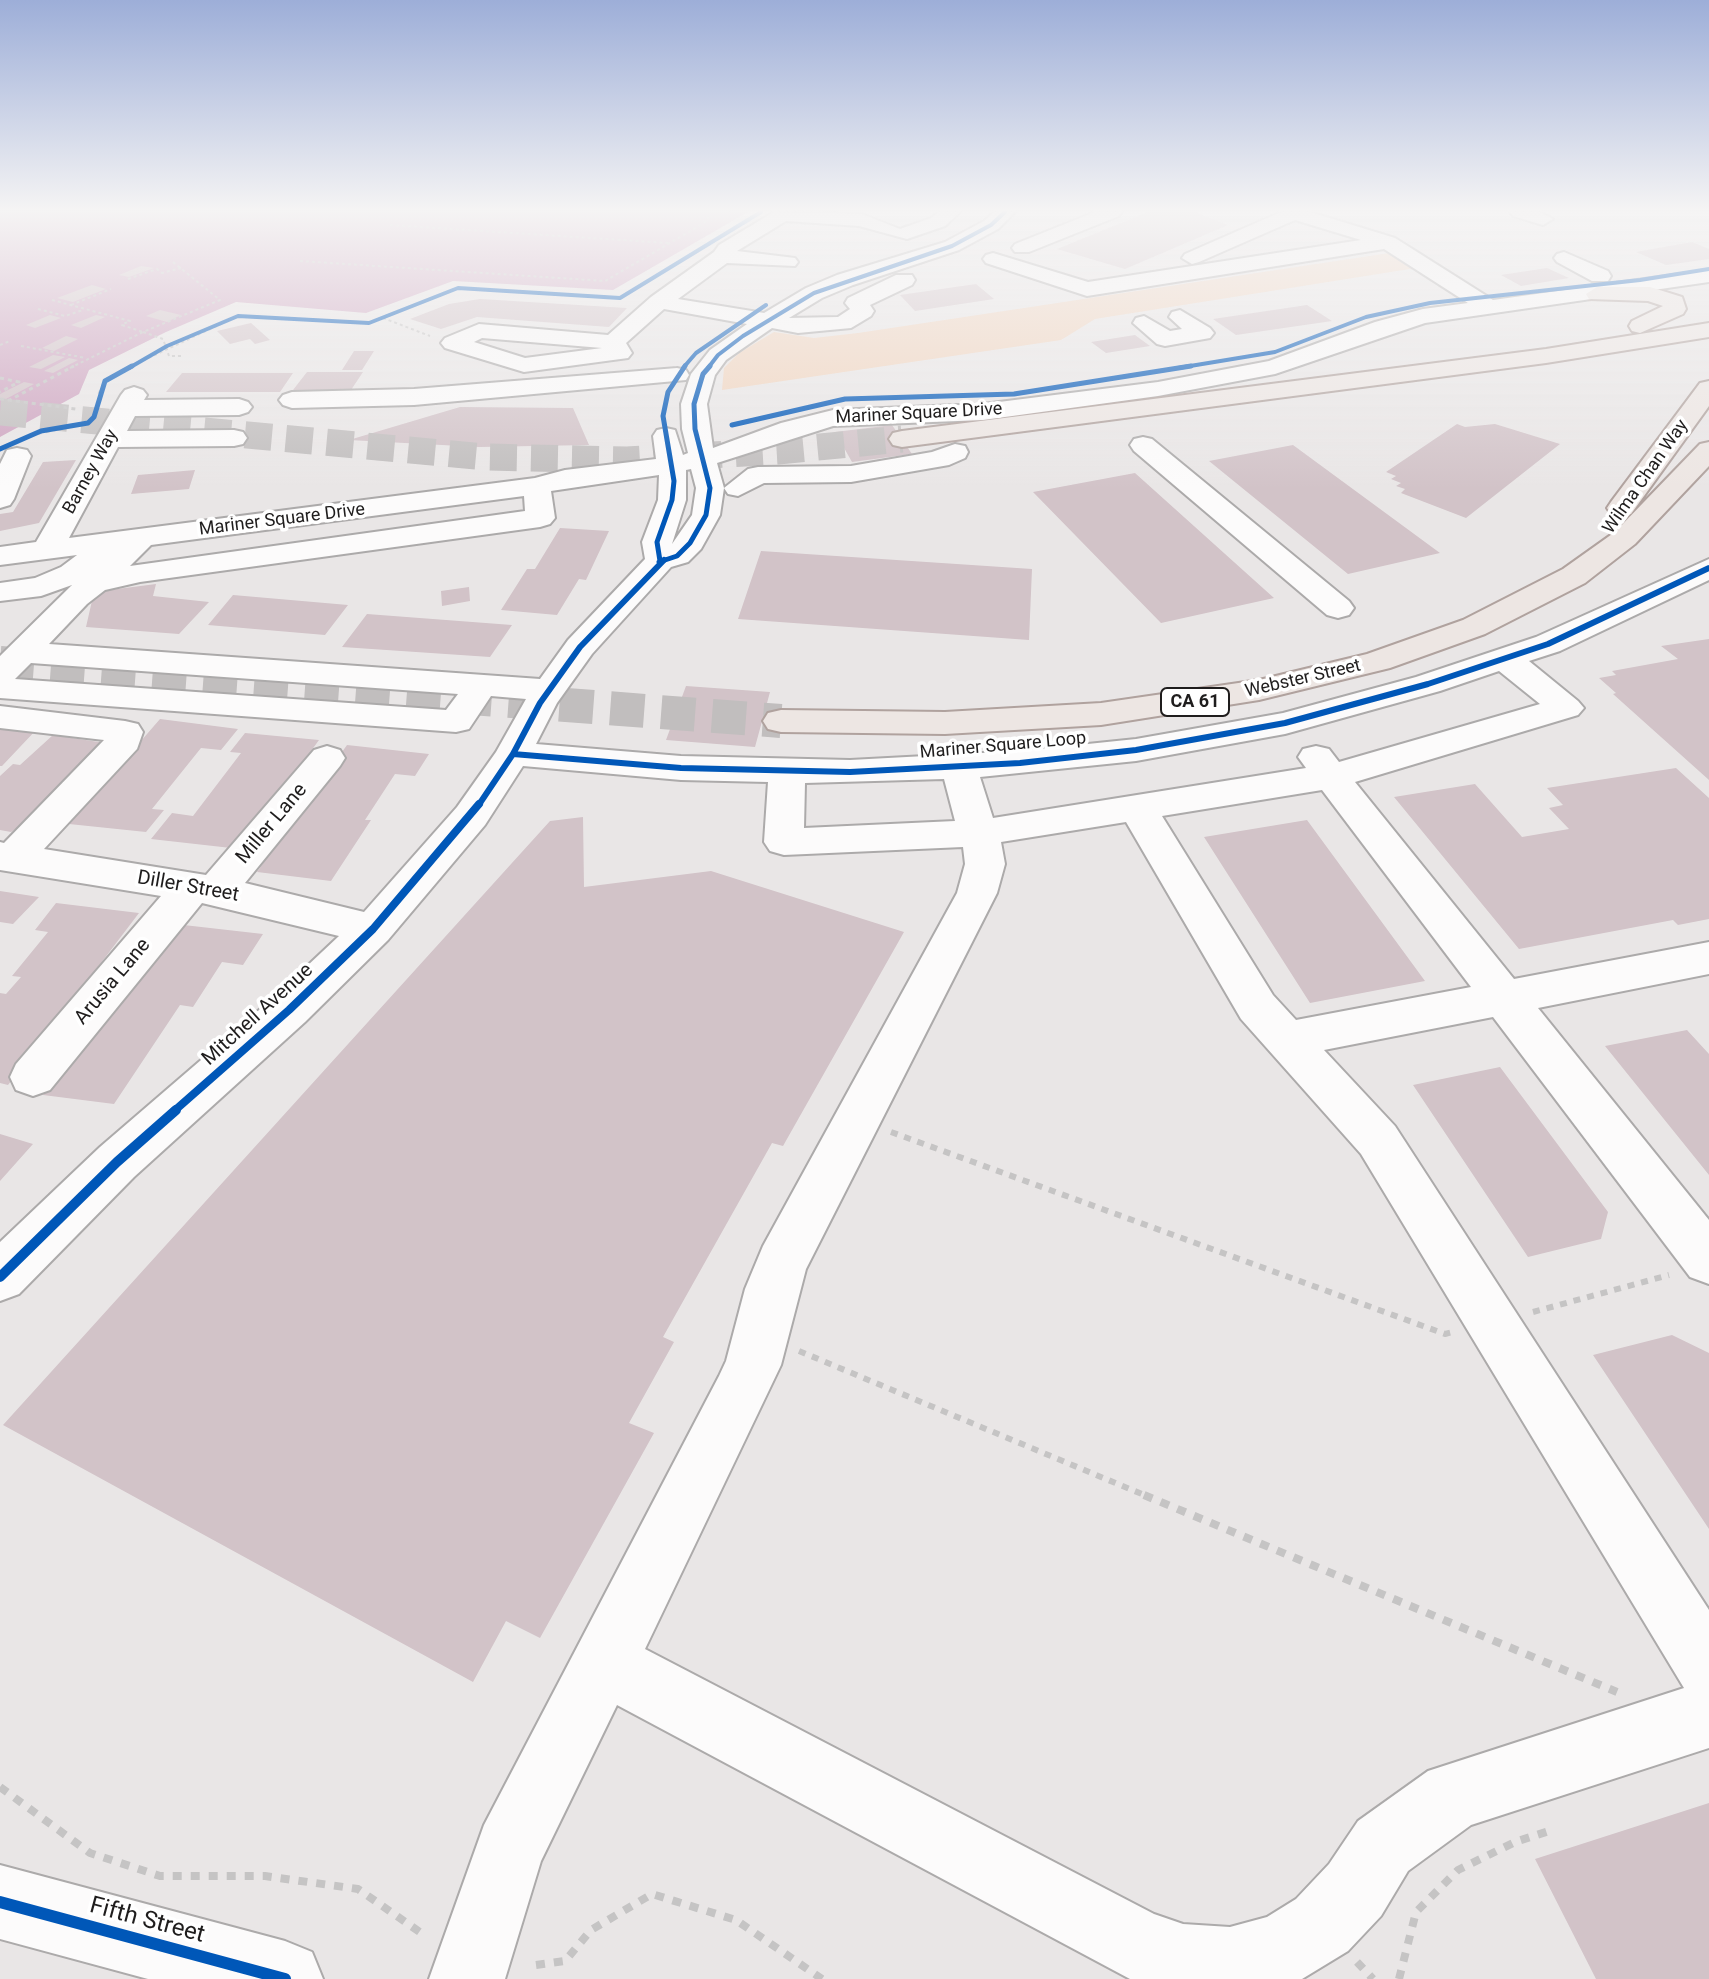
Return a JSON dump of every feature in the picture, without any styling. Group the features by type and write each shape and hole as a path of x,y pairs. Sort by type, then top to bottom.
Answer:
{"main road":[{"path":"1640,326 1675,309 1674,304"},
{"path":"1452,367 1640,326 1692,309"},
{"path":"902,439 1546,356 1709,330"},
{"name":"Wilma Chan Way","path":"1585,569 1619,512 1703,396"},
{"name":"Webster Street","path":"781,721 890,724 987,722 1101,714 1221,698 1325,676 1421,647 1510,611 1585,569 1625,538 1709,450"}],"street":[{"path":"430,336 453,343 479,331 613,342 656,304"},
{"path":"672,304 798,326 843,323 863,311 857,304"},
{"path":"660,561 657,542 672,500 672,465 663,416 665,401 677,375 703,347 778,304"},
{"path":"1485,304 1489,307"},
{"name":"Mariner Square Drive","path":"0,556 537,486 565,478 672,465 704,459 812,422 857,415 983,412 1180,385 1297,361 1402,321 1502,304"},
{"path":"1144,323 1165,339 1202,333 1180,317"},
{"path":"724,490 704,459 695,429 694,404 709,365 755,320"},
{"path":"292,400 414,397 677,375"},
{"name":"Barney Way","path":"47,550 102,428 131,401 239,407"},
{"path":"694,404 708,419 728,427 755,429 812,422"},
{"path":"102,428 234,438"},
{"path":"757,442 781,473"},
{"path":"1143,445 1338,608"},
{"path":"0,499 20,446"},
{"path":"513,754 549,690 580,647 660,561 677,556 690,543 724,490 758,475 851,474 939,459 955,452"},
{"path":"95,583 140,573 540,518 537,486 645,493 658,499 664,507 666,521"},
{"path":"12,663 76,597 95,583 127,540"},
{"path":"0,592 41,587 72,574 127,540"},
{"name":"Mariner Square Loop","path":"513,754 637,765 787,772 959,767 1121,752 1285,723 1384,698 1548,644 1628,606 1682,602 1707,578"},
{"path":"787,772 784,842 978,833 1333,776 1566,708 1505,659"},
{"path":"12,663 549,690"},
{"path":"0,688 456,721 482,685"},
{"path":"0,717 125,732 124,741 6,857"},
{"path":"1285,723 1333,776 1505,998 1695,1266"},
{"name":"Mitchell Avenue","path":"0,1277 117,1162 289,1010 373,929 471,816 513,754"},
{"name":"Miller Lane","path":"204,889 327,758"},
{"path":"467,1979 509,1850 739,1396 782,1263 977,893 985,864 959,767"},
{"path":"1137,807 1257,1007 1371,1130 1709,1669"},
{"name":"Diller Street","path":"6,857 204,889 373,929"},
{"name":"Arusia Lane","path":"33,1077 204,889"},
{"path":"1285,1040 1709,958"},
{"path":"605,1663 1138,1945 1183,1961 1230,1964 1282,1950 1322,1925 1355,1890 1383,1846 1453,1796 1678,1723"},
{"name":"Fifth Street","path":"0,1902 285,1979"}],"path":[{"path":"8,401 86,358 210,304"},
{"path":"95,404 105,381 167,346 238,316 369,323 417,304"},
{"path":"70,305 130,321 121,325 163,339 169,356 182,356"},
{"path":"38,309 65,316 85,309"},
{"path":"382,318 430,336"},
{"path":"0,345 10,341"},
{"path":"21,346 86,358"},
{"path":"0,378 19,382 0,392"},
{"path":"0,399 76,409"},
{"path":"20,446 88,423 102,428"},
{"path":"858,1120 1445,1334 1695,1266"},
{"path":"761,1335 1623,1694 1678,1723"},
{"path":"0,1787 90,1853 160,1876 265,1876 358,1889 424,1935"},
{"path":"1399,1979 1416,1912 1458,1870 1515,1842 1552,1830"},
{"path":"536,1965 565,1961 591,1930 652,1894 736,1920 822,1979"}],"shaded area":[{"path":"0,304 231,304 89,370 79,394 0,437"},
{"path":"264,304 390,304 366,313"},
{"path":"1048,304 1187,304 1095,319 1061,340 722,390 724,368 739,353 774,332 814,338"}],"building":[{"path":"448,304 567,304 627,308 609,327 477,317 441,329 410,319"},
{"path":"909,304 959,304 915,311"},
{"path":"1307,305 1332,321 1236,335 1213,319"},
{"path":"160,310 181,315 167,322 146,316"},
{"path":"50,315 61,318 35,328 26,325"},
{"path":"96,315 105,317 81,328 71,325"},
{"path":"251,323 270,340 255,344 250,339 230,344 217,331"},
{"path":"1135,335 1150,346 1106,353 1091,342"},
{"path":"66,336 78,339 54,351 42,348"},
{"path":"354,351 374,351 362,370 342,370"},
{"path":"53,355 65,357 41,369 29,367"},
{"path":"69,358 78,360 53,373 44,371"},
{"path":"307,372 363,372 351,390 293,390"},
{"path":"182,373 293,373 280,392 166,392"},
{"path":"24,382 34,384 6,399 0,398 0,394"},
{"path":"460,407 573,408 589,445 479,447 349,440"},
{"path":"1457,424 1465,427 1495,424 1560,444 1466,518 1401,493 1405,489 1396,486 1401,483 1391,479 1396,476 1386,472"},
{"path":"892,425 912,454 852,462 835,432"},
{"path":"1293,445 1440,553 1348,574 1209,461"},
{"path":"76,460 39,523 0,531 0,514 13,512 43,462"},
{"path":"195,470 189,489 131,494 138,475"},
{"path":"1135,473 1274,598 1161,623 1033,492"},
{"path":"560,528 609,531 586,580 579,579 557,615 501,610 527,569 535,569"},
{"path":"761,551 1032,569 1029,640 738,619"},
{"path":"156,584 153,596 209,602 179,634 86,627 94,592"},
{"path":"469,587 470,601 442,606 441,591"},
{"path":"233,595 348,605 325,635 208,625"},
{"path":"367,614 512,625 490,657 342,647"},
{"path":"1709,639 1709,780 1599,678 1616,675 1612,671 1678,659 1661,646"},
{"path":"686,686 770,692 755,747 666,740"},
{"path":"160,719 238,729 221,750 201,748 152,809 164,810 146,832 69,824"},
{"path":"0,726 37,729 2,766 0,766"},
{"path":"245,733 319,740 240,849 151,839 172,813 193,816 241,753 230,752"},
{"path":"53,735 105,743 21,825 11,832 0,830 0,776 13,764 20,765"},
{"path":"347,745 429,754 415,776 395,774 365,820 371,820 331,881 257,872"},
{"path":"1676,768 1709,798 1709,919 1678,925 1673,920 1519,949 1394,797 1475,784 1522,837 1569,829 1549,808 1563,805 1547,788"},
{"path":"583,817 584,887 711,871 904,932 783,1146 772,1143 663,1337 674,1342 629,1423 654,1433 540,1638 506,1621 473,1682 3,1425 550,821"},
{"path":"1307,820 1425,981 1310,1003 1204,837"},
{"path":"0,891 39,897 13,924 0,922"},
{"path":"56,903 139,913 8,1085 0,1083 0,993 6,994 21,977 12,976 48,932 35,930"},
{"path":"166,923 263,934 243,965 222,962 193,1007 180,1005 114,1104 43,1095"},
{"path":"1687,1030 1709,1054 1709,1175 1605,1046"},
{"path":"1500,1067 1608,1212 1601,1239 1528,1257 1413,1085"},
{"path":"0,1134 33,1144 0,1181"},
{"path":"1672,1335 1709,1353 1709,1529 1593,1355"},
{"path":"1709,1803 1709,1979 1596,1979 1535,1859"}],"tunnel":[{"path":"0,412 485,457 627,460 778,451 902,439"},
{"path":"0,663 781,721"}],"cycle path":[{"path":"0,449 41,431 88,423 94,417 105,381 167,346 238,316 369,323 416,304"},
{"path":"0,1277 117,1162 289,1010 373,929 471,816 513,754 540,703 580,647 660,561 677,556 690,543 706,515 710,488 695,429 694,404 703,374 718,355 743,336 795,304"},
{"path":"732,425 845,399 1014,394 1275,352 1366,317 1424,304"},
{"path":"660,561 657,542 672,500 674,481 663,416 668,392 677,375 696,353 766,305"},
{"path":"513,754 681,768 850,772 1020,763 1136,750 1285,723 1428,684 1548,644 1709,568"},
{"path":"0,1902 285,1979"}]}
